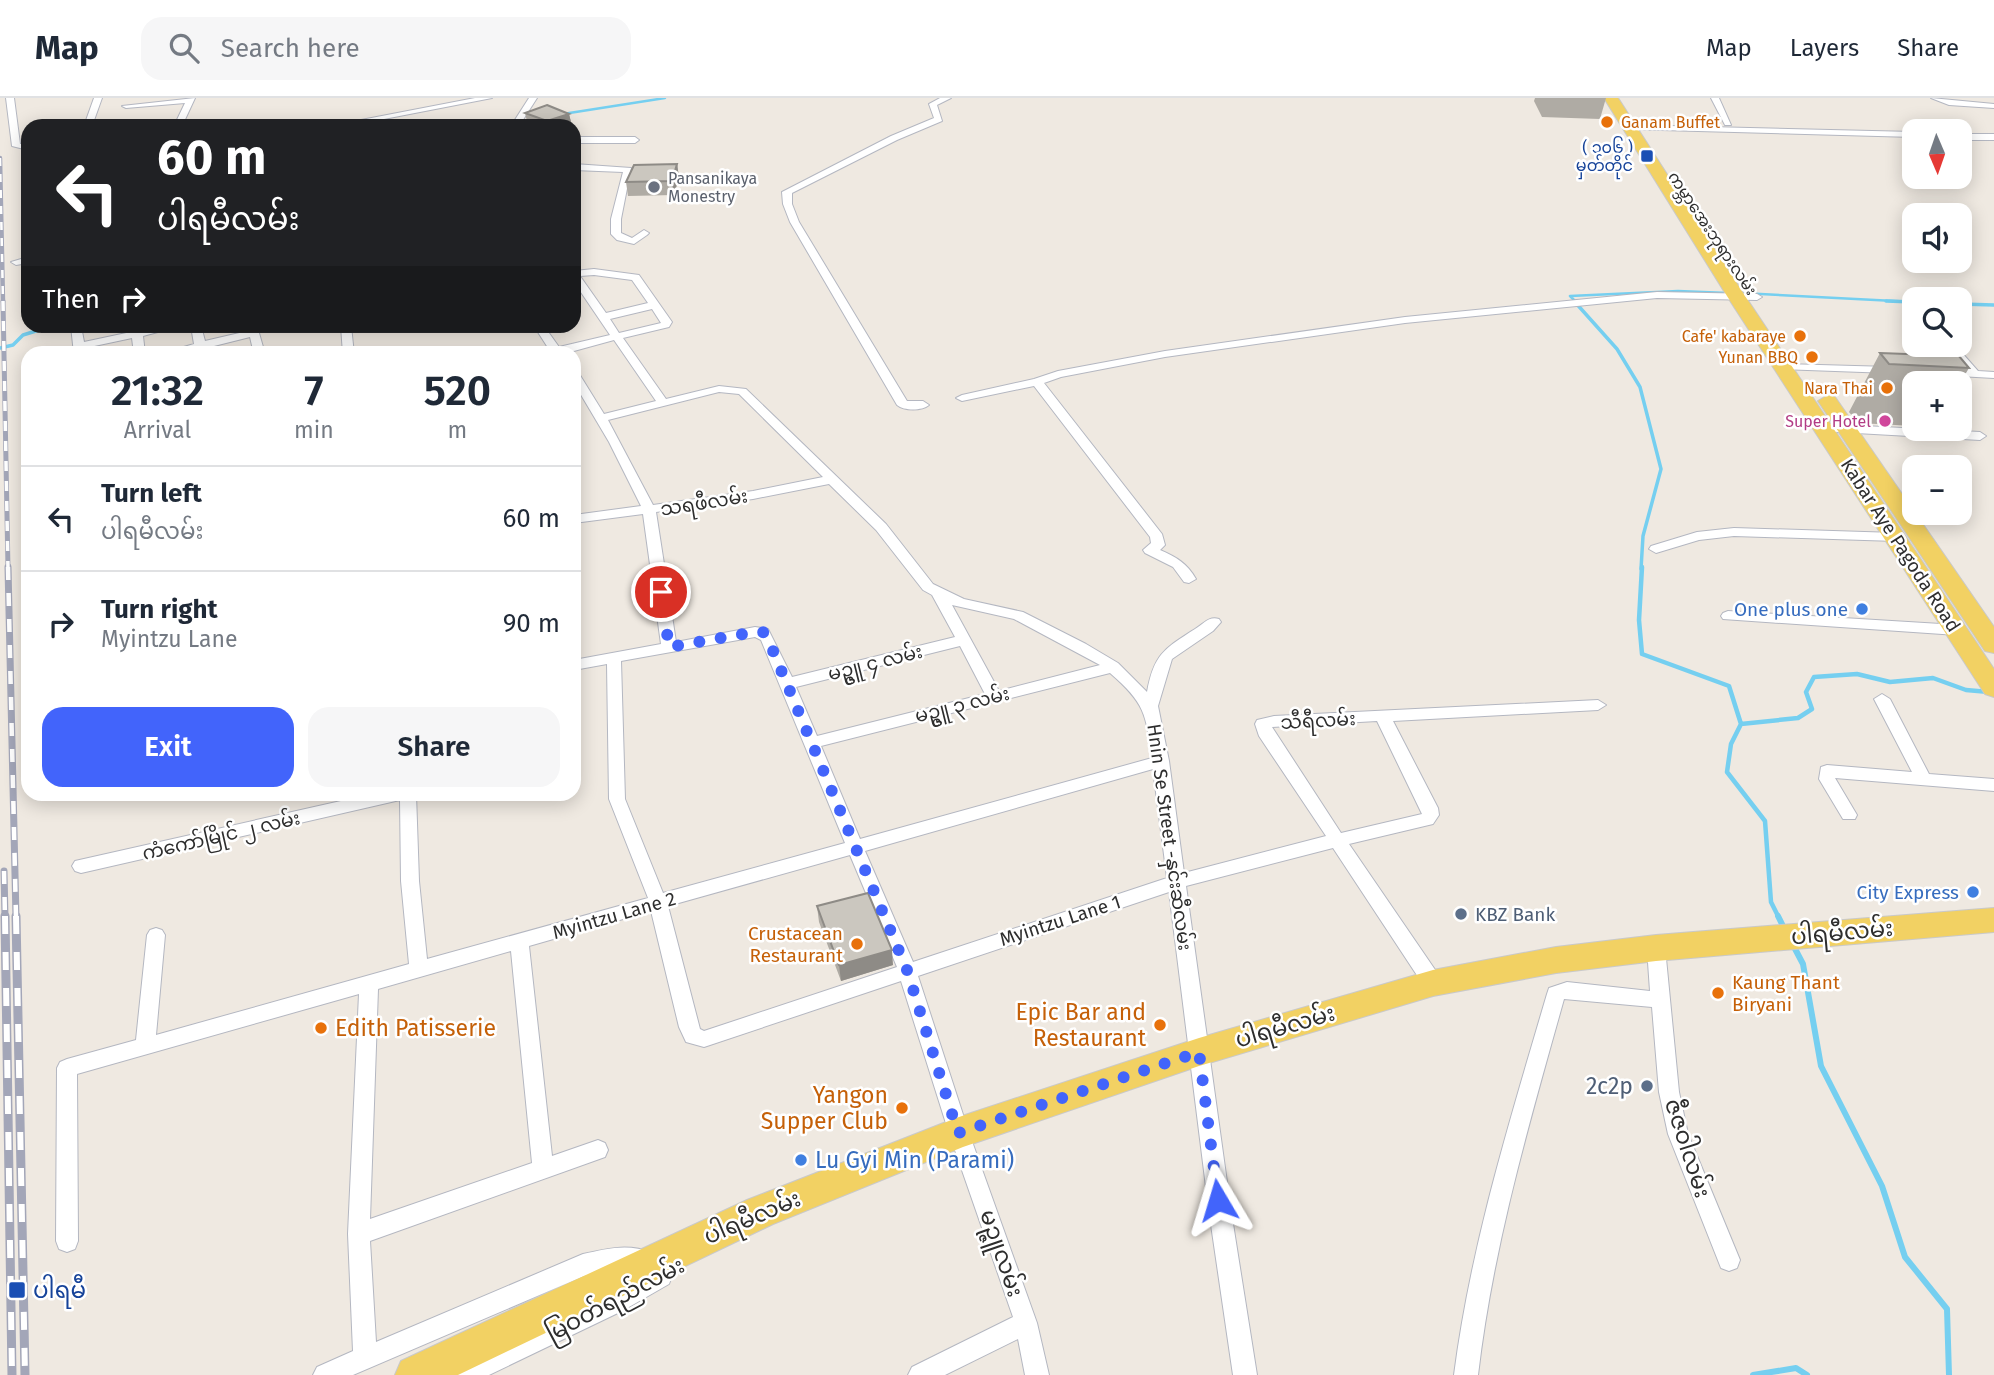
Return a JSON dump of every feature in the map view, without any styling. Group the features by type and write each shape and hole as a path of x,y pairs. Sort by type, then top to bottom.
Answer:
{"main road":[{"name":"ကမ္ဘာအေးဘုရားလမ်း","path":"1611,98 1635,128 1743,284 1794,367 1847,429 1994,645"},
{"name":"ကမ္ဘာအေးဘုရားလမ်း","path":"1624,98 1635,128"},
{"name":"Kabar Aye Pagoda Road","path":"1794,367 1825,428 1994,688"},
{"name":"ပါရမီလမ်း","path":"415,1375 463,1365 649,1262 760,1212 958,1133 1199,1052 1433,983 1556,960 1656,948 1994,919"}],"street":[{"path":"10,98 16,146 21,146"},
{"path":"90,119 98,98"},
{"path":"372,119 488,98"},
{"path":"520,119 533,98"},
{"path":"923,405 902,405 804,238 790,212 786,197 787,192 811,178 940,119 933,104 947,98"},
{"path":"1935,98 1949,103 1994,106"},
{"path":"126,106 191,99"},
{"path":"181,119 191,99"},
{"path":"1713,99 1728,123"},
{"path":"1635,128 1902,135"},
{"path":"1972,136 1994,137"},
{"path":"581,140 635,140"},
{"path":"581,167 628,170 616,219 616,234 620,238 634,241 644,233"},
{"path":"16,262 21,261"},
{"path":"581,273 594,272 638,279 667,323 581,346"},
{"path":"581,284 663,403"},
{"path":"962,398 1037,382 1058,374 1165,354 1419,318 1743,284"},
{"path":"581,296 588,294"},
{"path":"603,317 655,304"},
{"path":"91,346 128,333"},
{"path":"211,346 243,333"},
{"path":"1960,357 1975,374"},
{"path":"1794,367 1904,371"},
{"path":"1972,374 1994,375"},
{"path":"1037,382 1157,537 1158,545 1150,550 1176,562 1184,569 1189,579"},
{"path":"581,385 602,418 649,510 669,647 581,664"},
{"name":"Hnin Se Street -နှင်းဆီလမ်း","path":"602,418 719,389 742,391 881,527 921,580 939,594 960,603 1018,615 1113,667 1133,684 1150,706 1161,761 1218,1200 1245,1375"},
{"path":"1825,428 1980,436"},
{"name":"သရဖီလမ်း","path":"581,518 649,510 833,479"},
{"path":"1656,550 1697,536 1734,532 1896,537"},
{"path":"939,594 994,696"},
{"path":"1728,616 1956,630"},
{"path":"1150,706 1162,662 1182,643 1208,629 1214,622"},
{"name":"မဉ္ဇူလမ်း","path":"669,647 763,632 857,846 907,970 958,1133 1026,1323 1037,1375"},
{"name":"မဥ္ဇူ ၄ လမ်း","path":"786,684 964,640"},
{"path":"614,658 617,799 658,902"},
{"name":"မဥ္ဇူ ၃ လမ်း","path":"811,743 1113,667"},
{"path":"1882,699 1924,779"},
{"name":"သီရီလမ်း","path":"1433,983 1265,732 1263,724 1274,721 1598,705"},
{"name":"Myintzu Lane 1","path":"658,902 693,1036 704,1039 1177,882 1337,840 1427,820 1431,815 1430,808 1383,717"},
{"name":"Myintzu Lane 2","path":"67,1241 67,1068 1161,761"},
{"path":"1849,815 1827,779 1826,771 1994,785"},
{"name":"ကံကော်မြိုင် ၂ လမ်း","path":"81,866 370,801"},
{"path":"408,801 410,881 419,969"},
{"path":"145,1046 156,935"},
{"path":"519,941 543,1170"},
{"name":"ဇီဇဝါလမ်း","path":"1656,948 1669,1092 1678,1134 1729,1260"},
{"path":"365,1356 359,1234 369,984"},
{"path":"1466,1375 1470,1329 1502,1189 1556,995 1567,990 1661,1000"},
{"path":"359,1234 598,1150"},
{"name":"မြဝတ်ရည်လမ်း","path":"463,1365 614,1303 692,1258 760,1212"},
{"path":"325,1375 583,1265 619,1257 649,1262"},
{"path":"920,1375 1026,1323"}],"building":[{"path":"547,105 569,114 553,119 542,119 525,113"},
{"path":"677,164 672,181 626,182 634,165"},
{"path":"1880,353 1902,354 1902,357 1960,357 1969,368 1889,364"},
{"name":"Crustacean Restaurant","path":"868,893 892,950 839,965 817,906"}],"waterway":[{"path":"563,114 665,98"},
{"path":"1576,302 1570,296 1678,291 1728,293"},
{"path":"1741,293 1914,302 1886,301"},
{"path":"1574,301 1617,349 1640,387 1661,469 1643,536 1641,569"},
{"path":"1972,304 1994,305"},
{"path":"0,348 13,345 23,335 29,333"},
{"path":"1642,567 1639,620 1642,654 1729,686 1741,724"},
{"path":"1741,724 1798,718 1812,709 1806,692 1814,677 1857,674 1890,682 1933,678 1966,690 1989,692"},
{"path":"1741,724 1731,744 1727,772 1765,821 1771,902 1784,928"},
{"path":"1793,945 1803,964 1821,1066 1882,1186 1905,1257 1947,1309 1949,1375"},
{"path":"1753,1375 1796,1368 1807,1375"}],"railway":[{"path":"0,158 3,302"},
{"path":"3,301 8,569"},
{"path":"8,567 16,918"},
{"path":"4,871 5,918"},
{"path":"5,916 12,1375"},
{"path":"16,916 25,1375"}],"place":[{"name":"Ganam Buffet","path":"1607,122"},
{"name":"( ၁၀၆ ) မှတ်တိုင်","path":"1647,156"},
{"name":"Pansanikaya Monestry","path":"654,187"},
{"name":"Cafe' kabaraye","path":"1800,336"},
{"name":"Yunan BBQ","path":"1812,357"},
{"name":"Nara Thai","path":"1887,388"},
{"name":"Super Hotel","path":"1885,421"},
{"name":"One plus one","path":"1862,609"},
{"name":"City Express","path":"1973,892"},
{"name":"KBZ Bank","path":"1461,914"},
{"name":"Crustacean Restaurant","path":"857,944"},
{"name":"Kaung Thant Biryani","path":"1718,993"},
{"name":"Epic Bar and Restaurant","path":"1160,1025"},
{"name":"Edith Patisserie","path":"321,1028"},
{"name":"2c2p","path":"1647,1086"},
{"name":"Yangon Supper Club","path":"902,1108"},
{"name":"Lu Gyi Min (Parami)","path":"801,1160"},
{"name":"ပါရမီ","path":"17,1290"}],"route":[{"path":"661,592 669,647 755,632 763,632 768,639 907,970 958,1133 1199,1052 1218,1200"}]}
